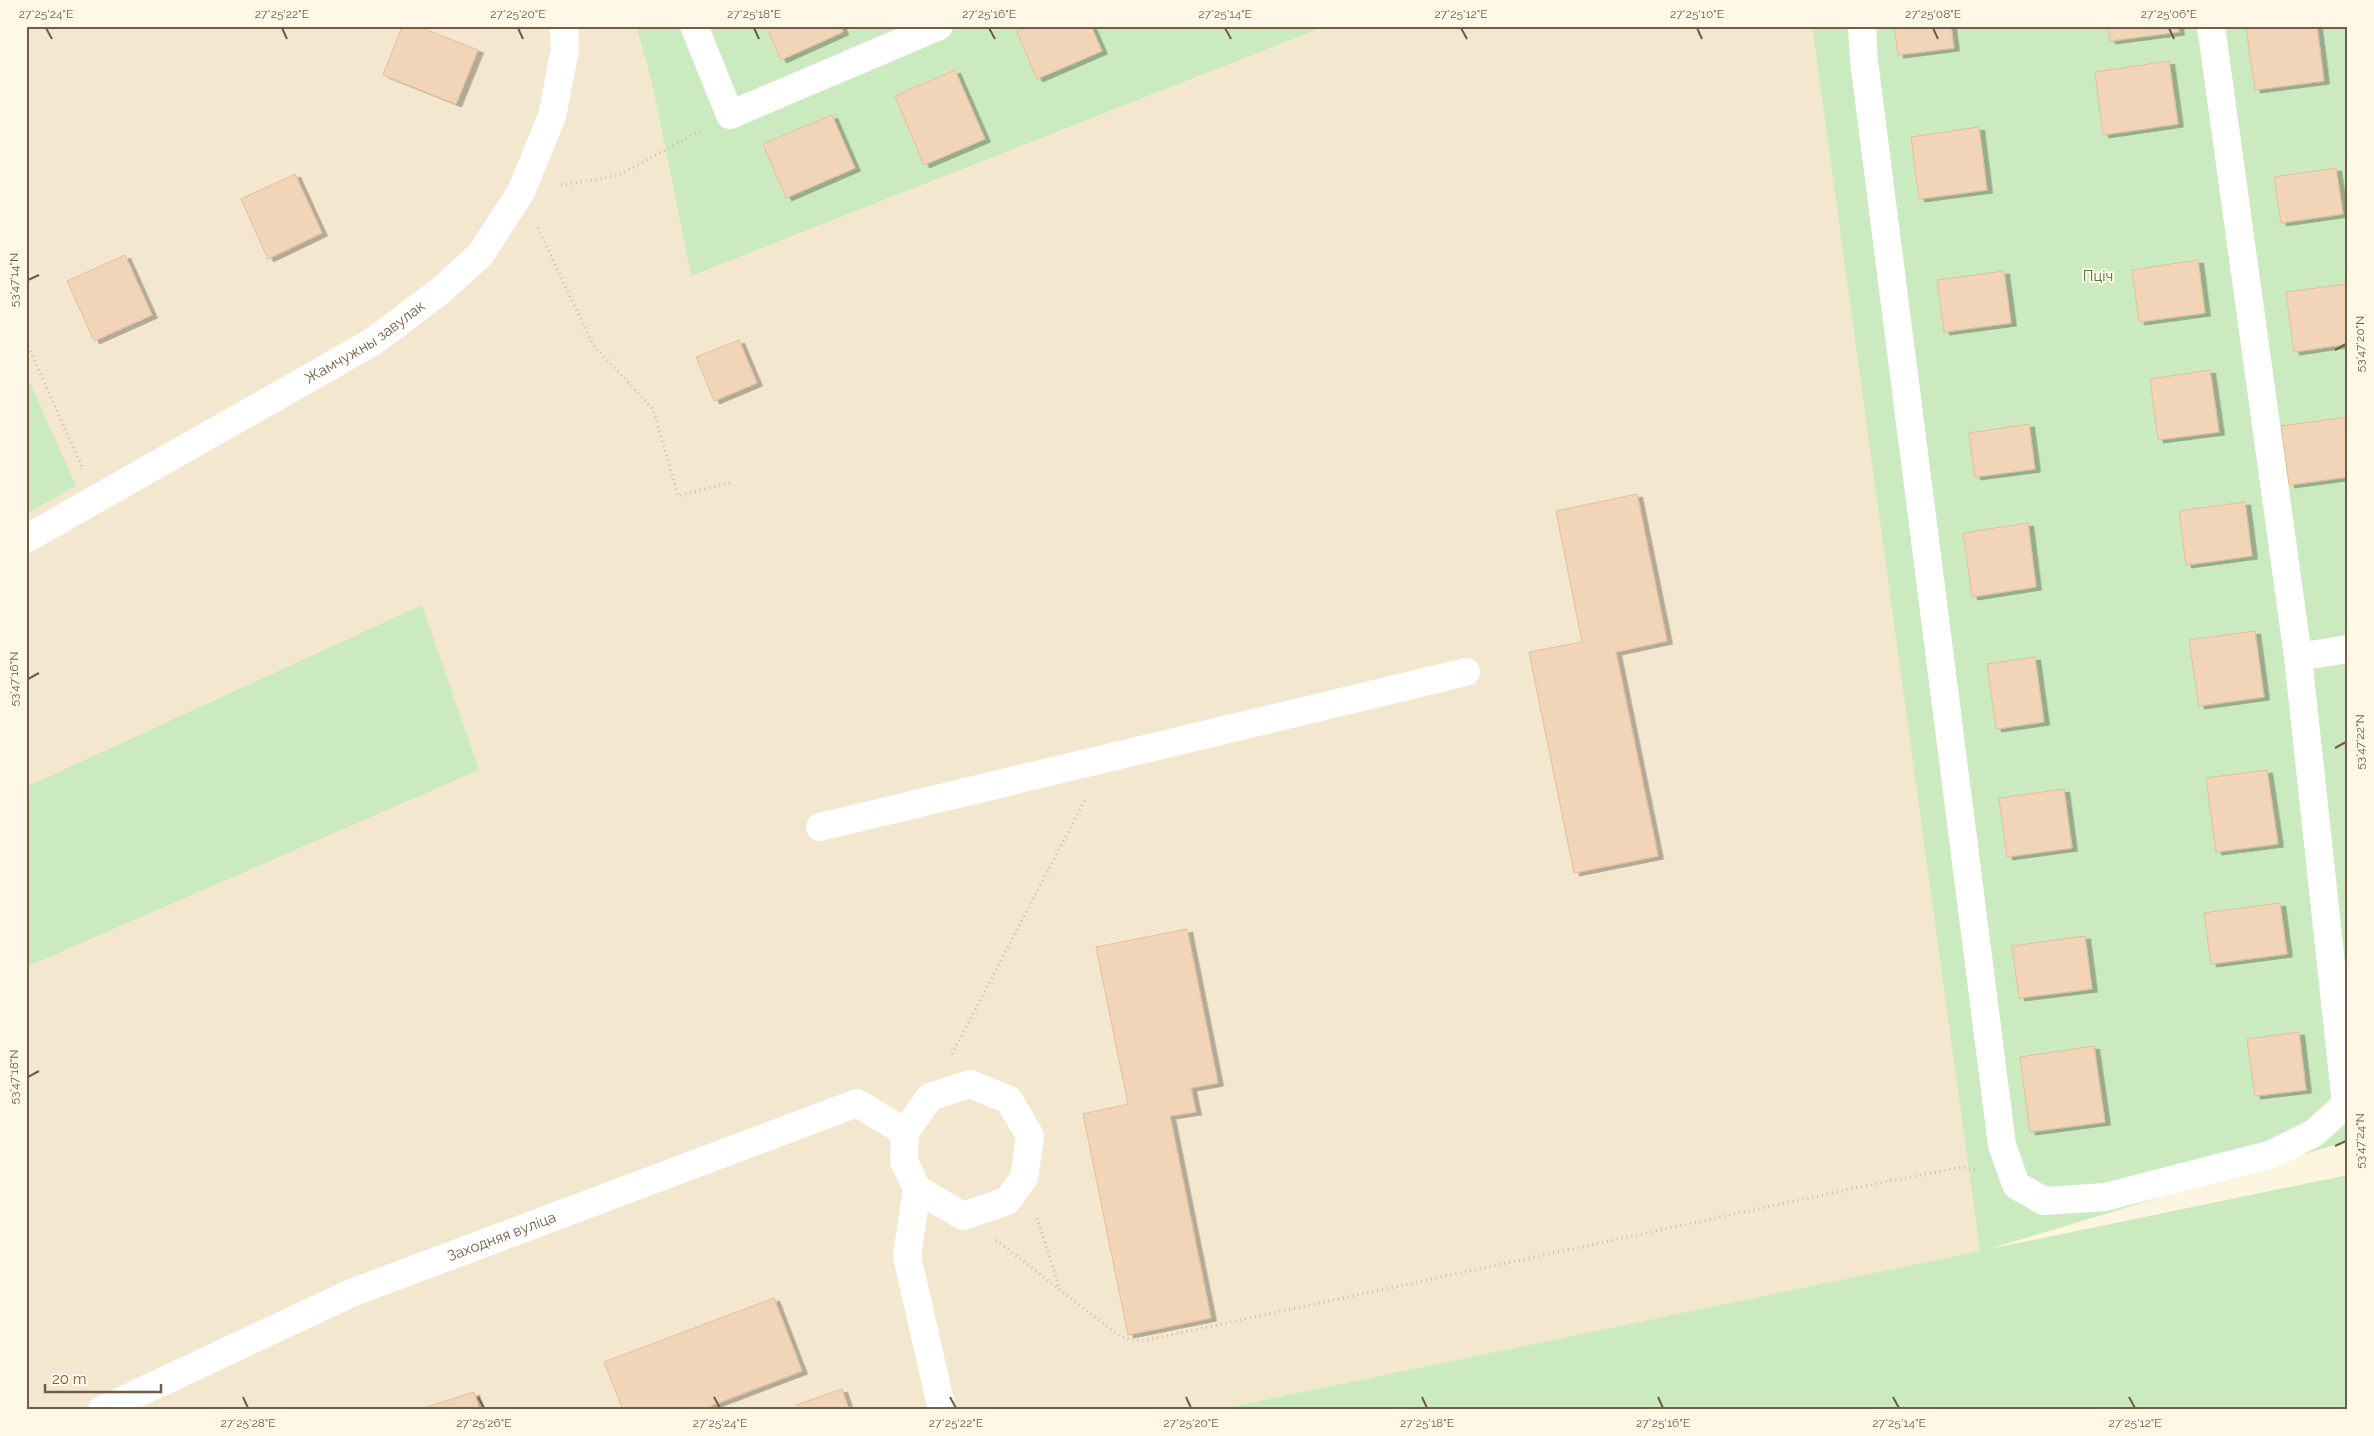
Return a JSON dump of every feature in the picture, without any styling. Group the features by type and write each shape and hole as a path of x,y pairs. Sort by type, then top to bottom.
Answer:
{"street":[{"name":"Жамчужны завулак","path":"26,539 374,341 440,291 480,254 521,192 552,116 564,50 564,26"},
{"path":"694,26 730,115 939,26"},
{"path":"1862,26 1864,61 2002,1145 2016,1185 2044,1201 2105,1197 2272,1154 2314,1133 2346,1104 2298,657 2211,26"},
{"path":"2298,657 2348,649"},
{"path":"820,827 1466,672"},
{"path":"916,1188 952,1212 963,1216 1007,1201 1024,1178 1030,1136 1009,1100 970,1084 930,1097 905,1132 904,1161 916,1188 908,1256 942,1410"},
{"name":"Заходняя вуліца","path":"102,1410 349,1294 857,1103 905,1132"}],"path":[{"path":"730,115 617,176 521,192 593,345 653,409 678,496 730,483"},
{"path":"26,342 97,500"},
{"path":"930,1097 1106,758"},
{"path":"963,1216 1059,1287 1118,1334 1130,1340 1147,1340 1962,1167 1988,1172 2016,1185"},
{"path":"1024,1178 1059,1287"}],"shaded area":[{"path":"26,26 636,26 652,83 691,276 1326,26 1812,26 1981,1251 1216,1410 26,1410"}],"green space":[{"path":"636,26 1326,26 691,276 652,83"},
{"name":"Пціч","path":"1812,26 2348,26 2348,1141 1989,1249 2348,1175 2348,1410 1216,1410 1980,1251"},
{"path":"26,374 76,486 26,514"},
{"path":"422,605 479,770 26,967 26,787"}],"building":[{"path":"402,26 417,26 478,50 456,104 383,75"},
{"path":"766,26 841,26 843,32 781,60"},
{"path":"1030,26 1091,26 1102,51 1037,79 1017,32"},
{"path":"1894,26 1951,26 1954,48 1898,55"},
{"path":"2108,26 2178,26 2179,32 2110,41"},
{"path":"2261,26 2317,26 2324,81 2255,90 2246,28"},
{"path":"2169,61 2178,124 2103,135 2095,72"},
{"path":"955,70 985,139 924,165 895,96"},
{"path":"832,115 855,168 786,198 763,144"},
{"path":"1979,127 1987,190 1919,199 1911,137"},
{"path":"2336,168 2343,214 2281,223 2274,177"},
{"path":"295,174 322,233 268,259 241,199"},
{"path":"125,255 152,315 94,341 67,281"},
{"path":"2198,260 2205,313 2139,322 2132,270"},
{"path":"2004,271 2011,323 1944,332 1937,280"},
{"path":"2347,284 2348,344 2294,352 2286,292"},
{"path":"739,340 757,383 714,401 696,357"},
{"path":"2210,370 2219,432 2158,440 2150,379"},
{"path":"2348,417 2348,477 2289,485 2281,426"},
{"path":"2029,424 2035,469 1975,477 1969,433"},
{"path":"1637,494 1667,641 1616,652 1658,856 1574,873 1529,652 1582,642 1556,511"},
{"path":"2245,502 2252,556 2186,565 2179,511"},
{"path":"2028,523 2036,587 1972,597 1963,533"},
{"path":"2255,631 2264,697 2199,706 2189,640"},
{"path":"2035,657 2044,722 1996,729 1987,664"},
{"path":"2267,770 2278,844 2216,852 2206,778"},
{"path":"2064,789 2072,848 2007,857 1999,798"},
{"path":"2280,903 2287,954 2211,964 2204,913"},
{"path":"1187,929 1218,1083 1191,1088 1196,1112 1170,1116 1211,1318 1128,1335 1083,1114 1128,1104 1096,947"},
{"path":"2085,936 2092,989 2019,998 2012,946"},
{"path":"2299,1032 2306,1090 2255,1096 2247,1039"},
{"path":"2094,1046 2105,1122 2030,1132 2020,1057"},
{"path":"774,1298 802,1371 700,1410 623,1410 604,1362"},
{"path":"842,1389 849,1410 797,1410 796,1405"},
{"path":"474,1392 480,1410 417,1410"}]}
